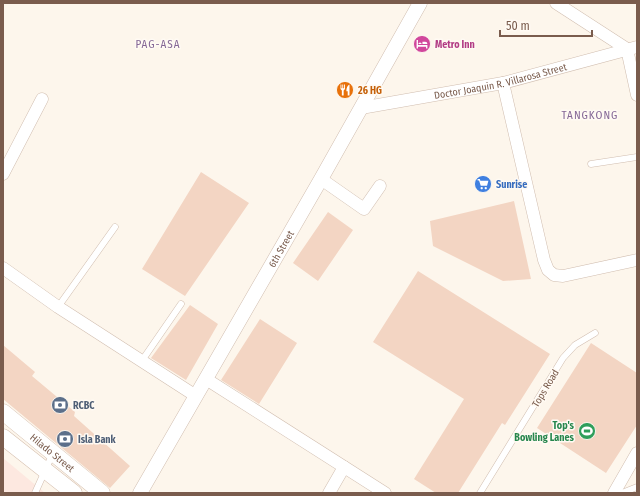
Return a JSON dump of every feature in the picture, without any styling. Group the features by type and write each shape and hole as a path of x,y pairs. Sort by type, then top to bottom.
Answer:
{"main road":[{"name":"Hilado Street","path":"3,412 102,493"},
{"name":"Hilado Street","path":"3,437 74,493"}],"street":[{"name":"6th Street","path":"140,493 321,179 420,3"},
{"path":"556,3 632,48 637,95"},
{"name":"Doctor Joaquin R. Villarosa Street","path":"361,108 503,83 632,48"},
{"path":"503,83 544,260 548,270 554,275 563,276 637,260"},
{"path":"3,174 42,99"},
{"path":"321,179 364,209 380,186"},
{"path":"3,268 58,307 141,362 196,396"},
{"path":"206,379 385,493"},
{"path":"614,493 637,453"},
{"path":"329,493 344,467"}],"lane":[{"path":"591,164 637,157"},
{"path":"58,307 115,227"},
{"path":"141,362 181,304"},
{"name":"Tops Road","path":"480,493 562,358 575,344 595,333"},
{"path":"34,493 53,453"},
{"path":"622,493 637,487"}],"shaded area":[{"path":"3,458 45,493 3,493"}],"building":[{"path":"201,172 249,203 185,296 142,269"},
{"path":"514,201 531,279 503,281 433,246 430,221"},
{"path":"328,212 353,230 318,281 293,263"},
{"path":"418,271 550,354 505,425 502,423 458,493 436,493 414,479 464,399 373,342"},
{"path":"190,305 218,324 186,380 151,358"},
{"path":"260,319 297,343 259,404 221,380"},
{"path":"591,343 637,373 637,425 606,473 537,428"},
{"path":"3,345 35,372 32,376 75,412 74,416 130,466 110,488 3,399"}],"place":[{"name":"Metro Inn","path":"422,44"},
{"name":"26 HG","path":"345,90"},
{"name":"Sunrise","path":"483,184"},
{"name":"RCBC","path":"60,405"},
{"name":"Top's Bowling Lanes","path":"587,431"},
{"name":"Isla Bank","path":"65,439"}],"district":[{"name":"PAG-ASA","path":"158,44"},
{"name":"TANGKONG","path":"590,115"}]}
